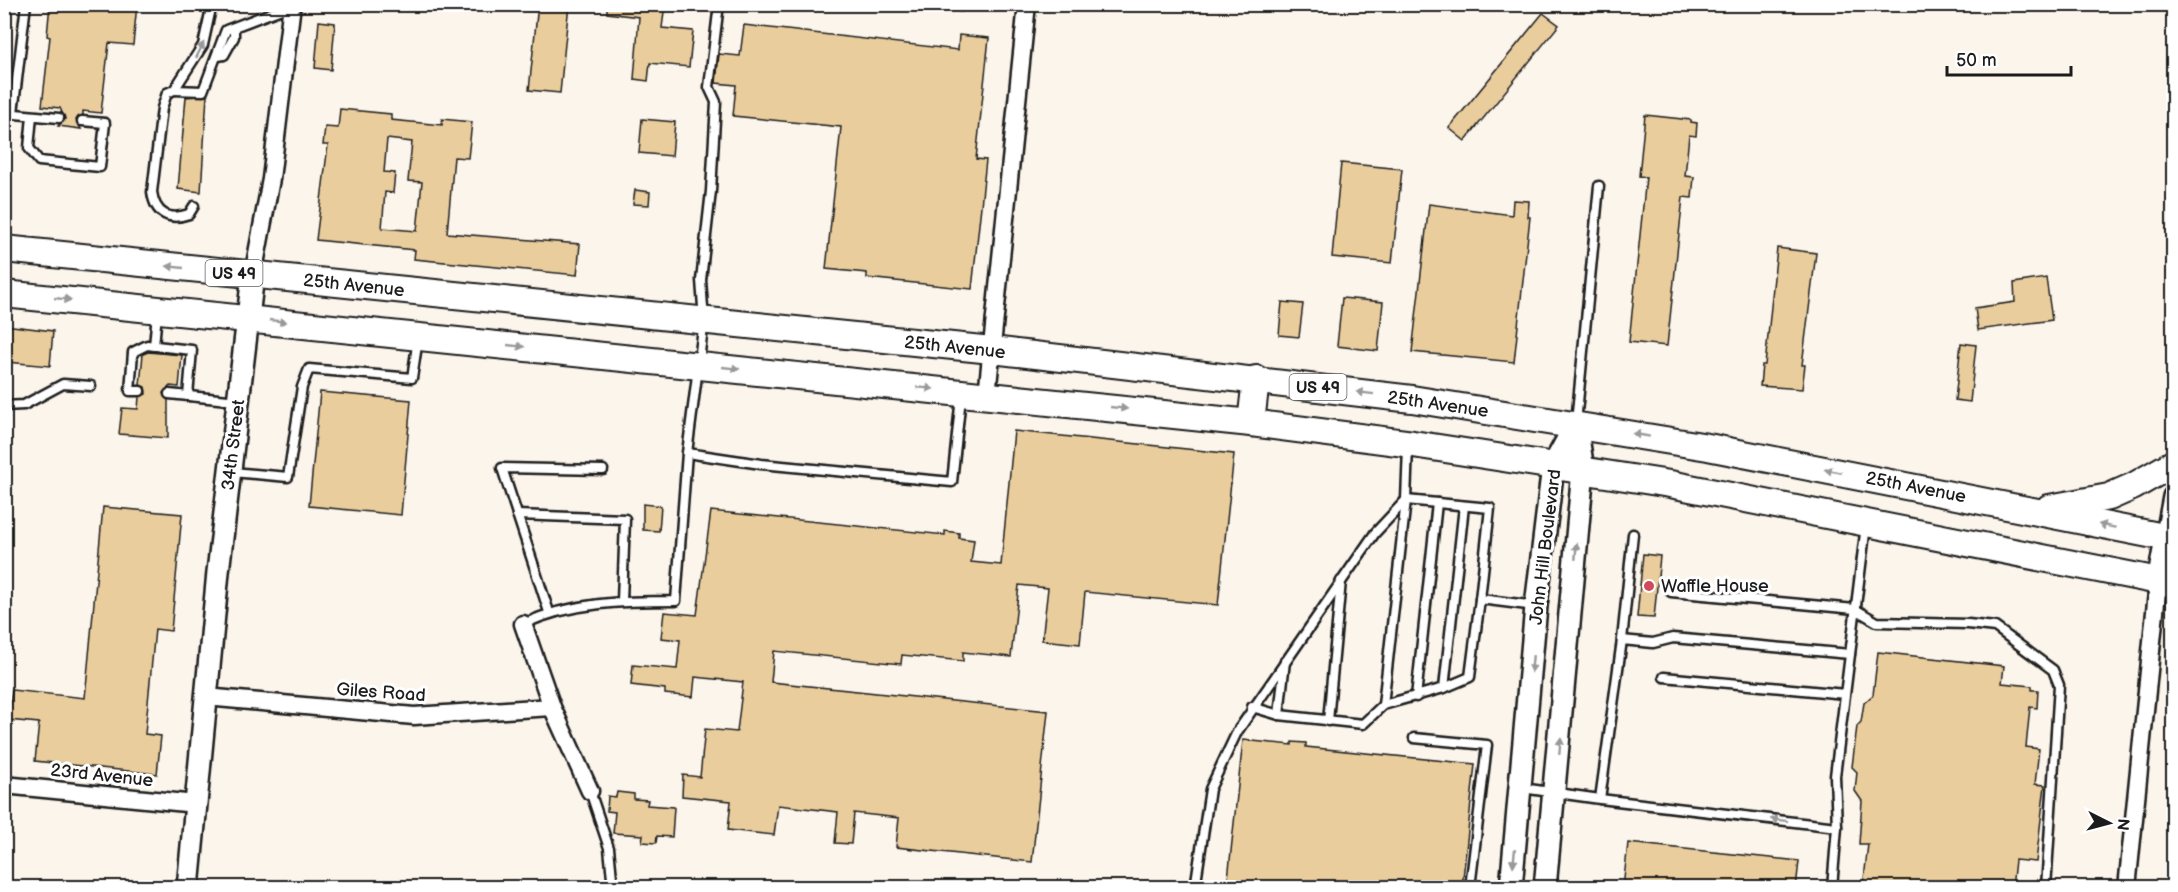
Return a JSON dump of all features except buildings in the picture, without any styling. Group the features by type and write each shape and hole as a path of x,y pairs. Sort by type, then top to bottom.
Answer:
{"main road":[{"name":"25th Avenue","path":"4,249 1256,379 1576,424 1720,449 2169,538"},
{"path":"4,294 962,392 1251,423 1408,443 1670,484 2166,583"},
{"path":"1251,423 1256,379"},
{"path":"2029,510 2109,497 2134,486 2174,463"}],"street":[{"path":"987,395 1027,4"},
{"name":"34th Street","path":"188,888 206,697 253,275 271,179 292,5"},
{"name":"John Hill Boulevard","path":"1511,888 1536,606 1553,466 1576,424"},
{"name":"John Hill Boulevard","path":"1545,888 1556,792 1583,470 1576,424"},
{"path":"2127,888 2166,583 2174,497"},
{"path":"523,624 552,707 590,791"},
{"name":"Giles Road","path":"206,697 414,716 552,707"},
{"name":"23rd Avenue","path":"4,785 196,804"}],"lane":[{"path":"26,4 9,113 59,118"},
{"path":"174,90 203,45 212,4"},
{"path":"523,624 549,612 622,601 676,601 687,453 704,321 701,280 711,190 716,102 709,87 719,4"},
{"path":"948,4 961,6"},
{"path":"194,206 189,214 172,217 163,214 154,204 152,192 162,108 167,93 174,90 203,91 218,56 224,55 234,37 234,29 256,17 292,5"},
{"path":"32,116 28,148 39,161 100,167 105,123 82,121"},
{"path":"1576,424 1599,186"},
{"path":"154,346 157,309"},
{"path":"230,472 288,477 302,387 309,369 412,378 418,335"},
{"path":"140,391 130,391 133,352 147,345 165,349 192,350 188,396"},
{"path":"4,406 24,405 63,384 92,386"},
{"path":"687,453 761,464 951,482 962,392"},
{"path":"169,394 239,401"},
{"path":"1383,705 1406,500 1408,443"},
{"path":"549,612 502,468 603,470"},
{"path":"1252,707 1279,716 1363,724 1383,705 1444,688 1470,677 1490,508 1406,500"},
{"path":"1195,888 1210,789 1252,707 1375,533 1406,500"},
{"path":"1416,697 1437,503"},
{"path":"1444,688 1464,506"},
{"path":"517,515 625,519 622,601"},
{"path":"1832,888 1837,827 1835,776 1867,522"},
{"path":"1600,799 1622,640 1633,534"},
{"path":"1328,721 1341,581"},
{"path":"1671,592 1855,609 1877,622 1968,624 1995,627 2053,670 2059,685 2046,888"},
{"path":"1480,599 1536,606"},
{"path":"1622,640 1653,643 1673,638 1850,654"},
{"path":"1279,716 1285,660"},
{"path":"1664,677 1845,694"},
{"path":"1414,738 1487,745 1470,888"},
{"path":"1521,788 1837,827"},
{"path":"590,791 609,848 613,888"}],"place":[{"name":"Waffle House","path":"1649,586"}]}
